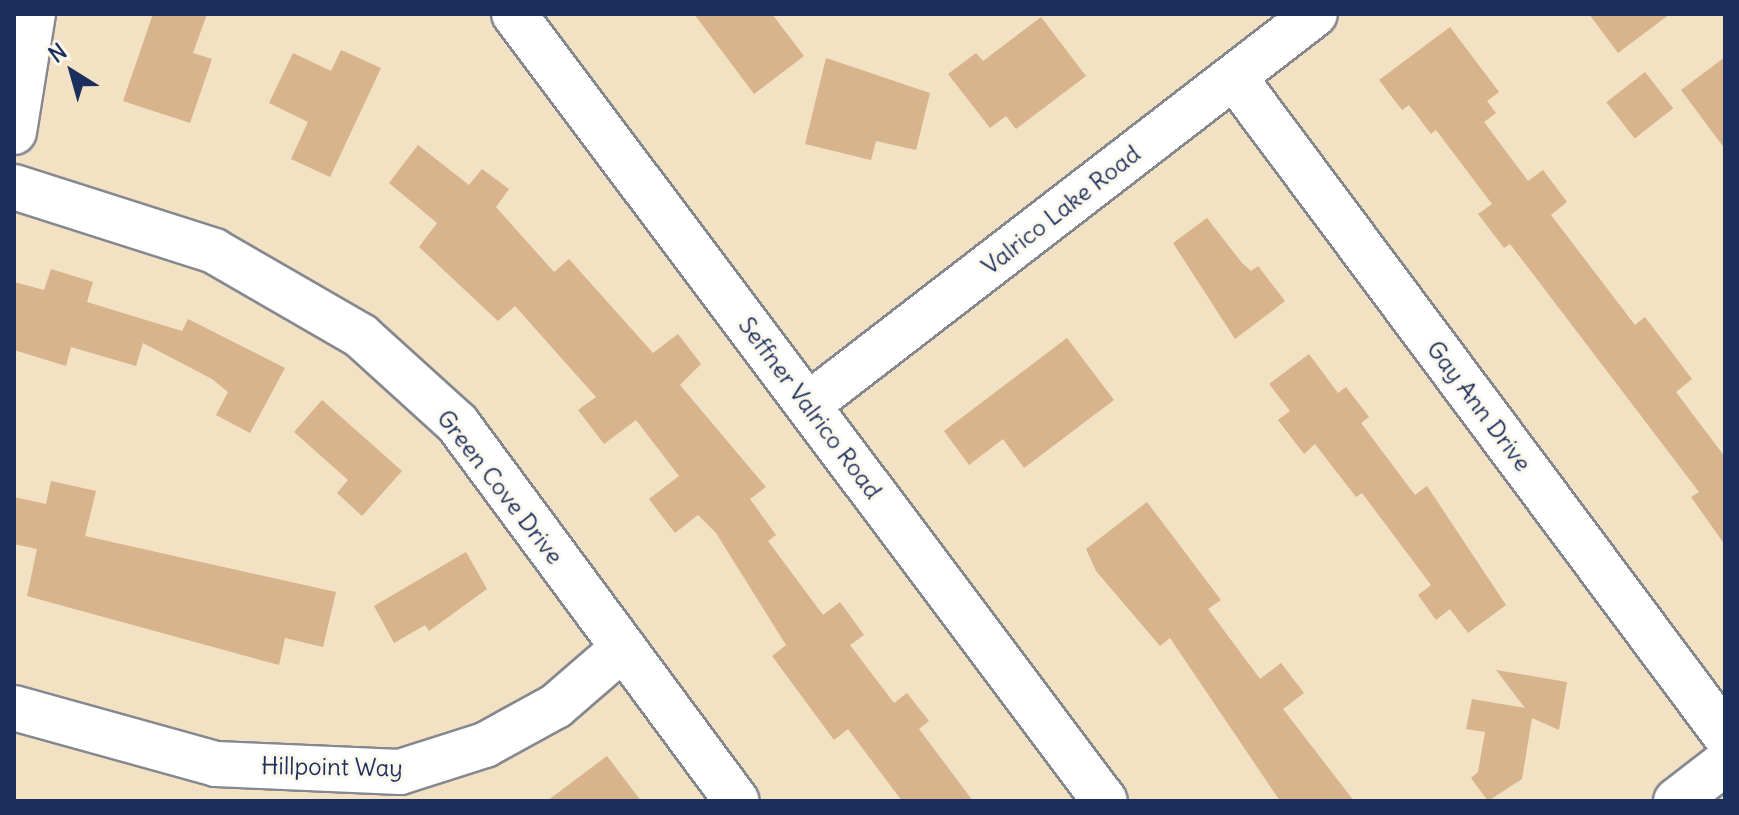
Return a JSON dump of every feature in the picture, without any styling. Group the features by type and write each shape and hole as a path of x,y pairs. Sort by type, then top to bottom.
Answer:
{"street":[{"path":"14,132 33,14"},
{"name":"Seffner Valrico Road","path":"514,14 1105,801"},
{"name":"Valrico Lake Road","path":"808,405 1315,14"},
{"name":"Gay Ann Drive","path":"1234,77 1725,735"},
{"name":"Green Cove Drive","path":"14,187 214,251 361,336 457,423 737,801"},
{"name":"Hillpoint Way","path":"14,708 216,764 400,772 485,745 556,706 623,648"},
{"path":"1676,801 1725,763"}],"building":[{"path":"153,14 207,14 193,53 212,59 190,123 123,101"},
{"path":"694,14 772,14 804,56 754,94"},
{"path":"1589,14 1670,14 1618,53"},
{"path":"1041,17 1086,76 1016,129 1006,116 990,128 948,74 976,53 983,61"},
{"path":"1450,27 1499,92 1487,101 1496,113 1484,122 1528,181 1543,170 1567,202 1551,215 1635,325 1645,317 1692,379 1676,392 1725,457 1725,545 1691,497 1699,492 1510,244 1504,248 1478,214 1492,204 1436,130 1431,134 1409,105 1402,110 1379,80"},
{"path":"341,50 381,68 330,177 291,159 308,122 269,103 293,53 331,71"},
{"path":"1725,57 1725,149 1681,90"},
{"path":"826,58 930,93 916,150 876,141 871,160 805,144"},
{"path":"1645,72 1673,108 1635,138 1606,102"},
{"path":"418,145 469,185 482,169 509,189 496,207 554,272 569,259 653,353 678,334 701,364 680,385 766,487 750,499 776,535 768,541 823,615 840,602 864,635 850,645 894,703 907,693 929,721 919,729 973,801 902,801 848,729 834,740 772,656 786,645 716,533 698,515 675,533 649,499 679,476 636,420 604,444 578,410 596,397 515,306 498,321 419,247 437,223 389,183"},
{"path":"1207,218 1242,263 1251,271 1258,266 1285,301 1235,339 1173,243"},
{"path":"51,269 93,282 87,302 182,331 188,319 285,368 250,433 216,415 228,392 212,379 143,343 136,366 71,347 66,366 14,350 14,282 44,290"},
{"path":"1067,338 1114,400 1024,468 1003,439 969,465 944,431"},
{"path":"1309,354 1338,393 1346,387 1369,417 1361,423 1415,495 1427,486 1506,605 1468,633 1450,609 1436,620 1418,595 1431,585 1362,493 1356,497 1315,444 1304,454 1278,420 1290,411 1269,384"},
{"path":"322,400 402,471 362,516 337,493 348,480 294,432"},
{"path":"51,481 96,491 85,536 336,592 323,647 285,638 279,665 27,596 37,549 14,544 14,497 46,504"},
{"path":"1147,502 1221,600 1208,609 1260,679 1281,663 1304,693 1283,709 1354,801 1280,801 1170,638 1160,646 1096,571 1086,549"},
{"path":"466,552 487,589 429,631 425,625 394,643 374,606"},
{"path":"1496,670 1567,682 1559,730 1532,718 1522,779 1488,801 1471,778 1478,772 1485,732 1466,729 1472,699 1525,708"},
{"path":"607,756 641,801 547,801"}]}
